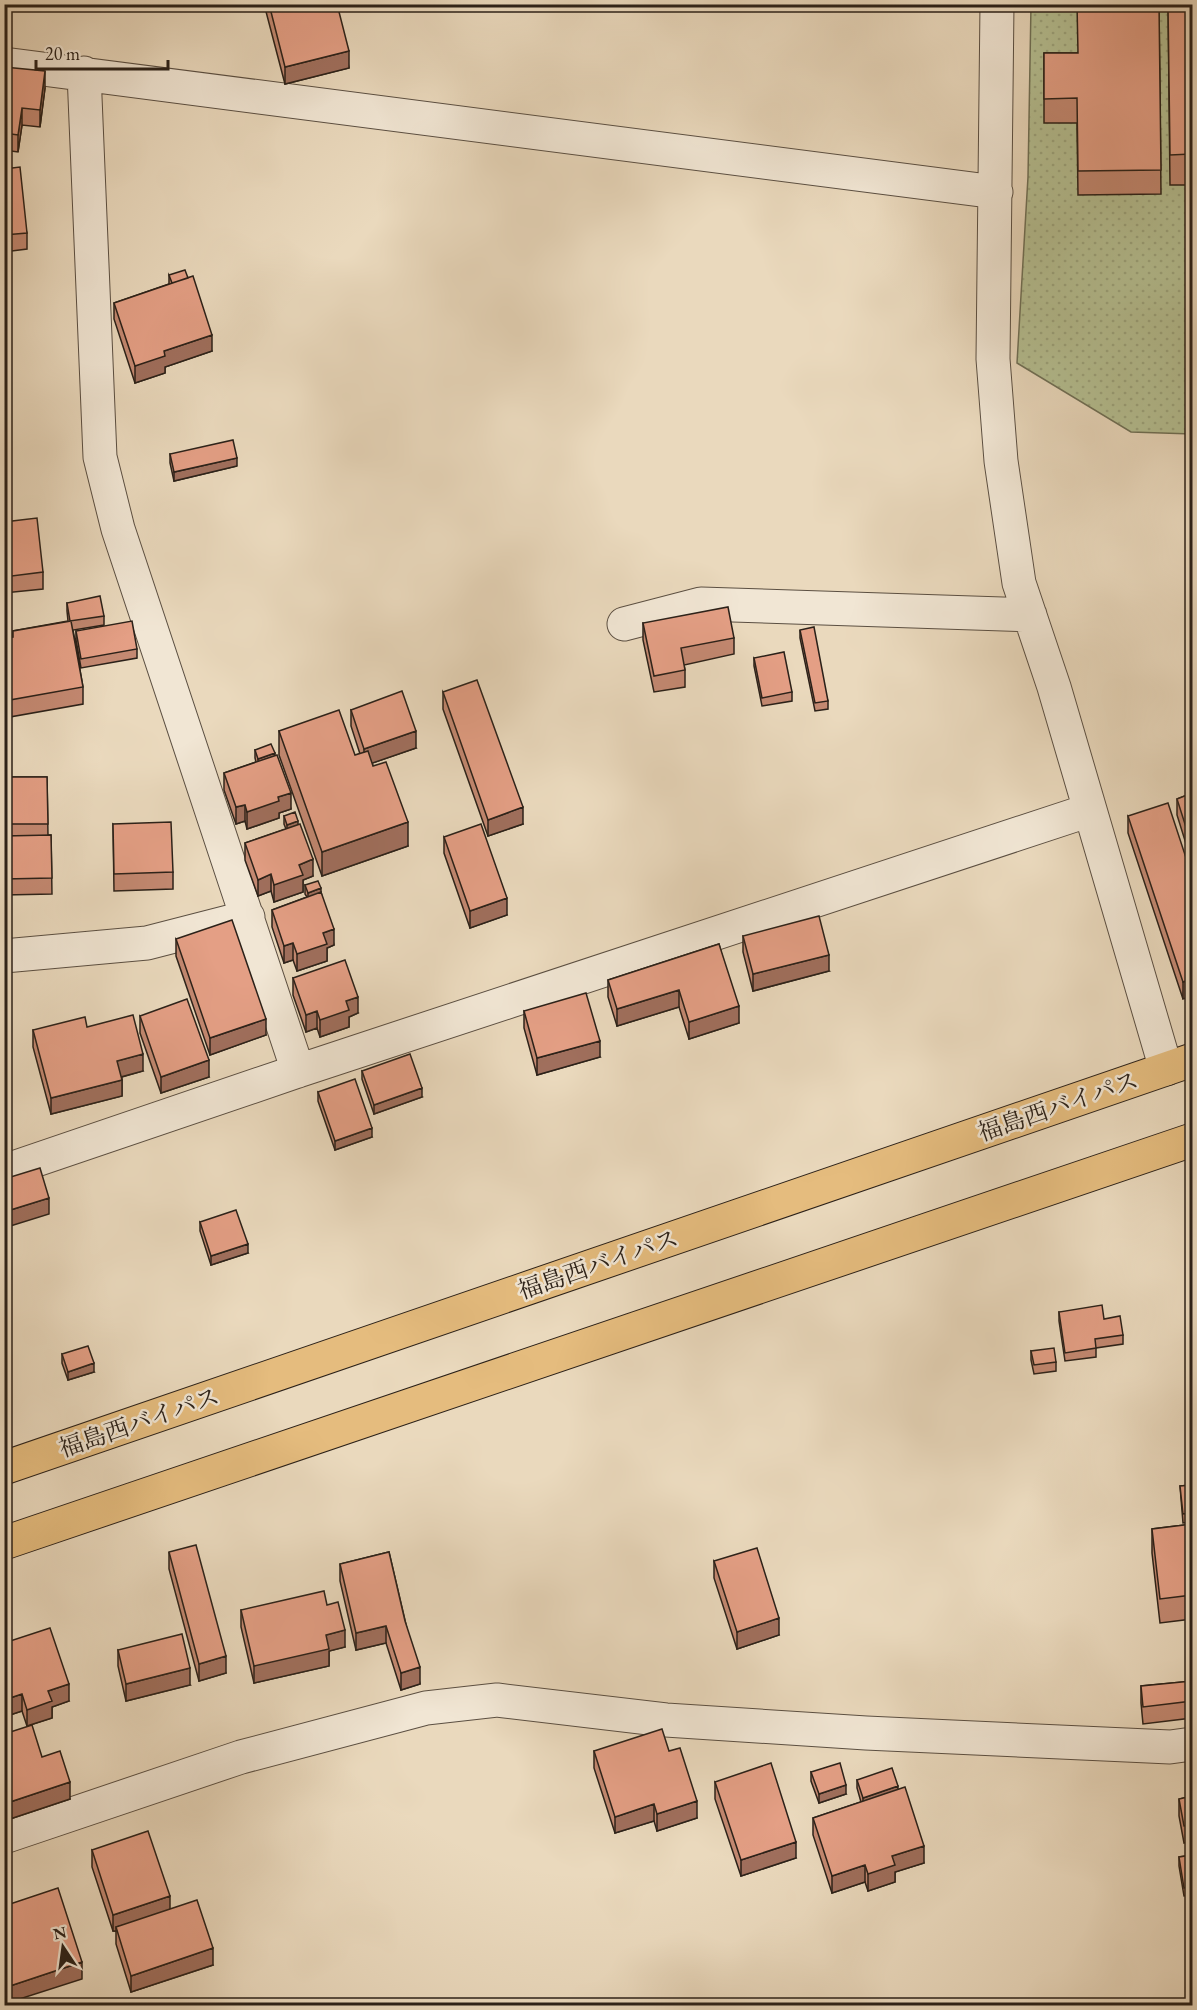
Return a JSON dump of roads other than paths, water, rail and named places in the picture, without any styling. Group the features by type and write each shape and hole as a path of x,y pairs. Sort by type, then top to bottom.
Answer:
{"highway":[{"name":"福島西バイパス","path":"4,1468 1179,1065"},
{"path":"4,1543 1191,1145"}],"street":[{"path":"997,4 993,359 1001,461 1019,583 1054,687 1090,810 1179,1065"},
{"path":"4,64 996,192"},
{"path":"84,73 100,457 118,529 298,1071"},
{"path":"624,624 701,604 1030,615"},
{"path":"4,1171 298,1071 1090,810"},
{"path":"4,956 147,943 248,917"},
{"path":"4,1836 241,1757 426,1708 497,1700 666,1720 866,1733 1170,1747 1192,1744"}]}
